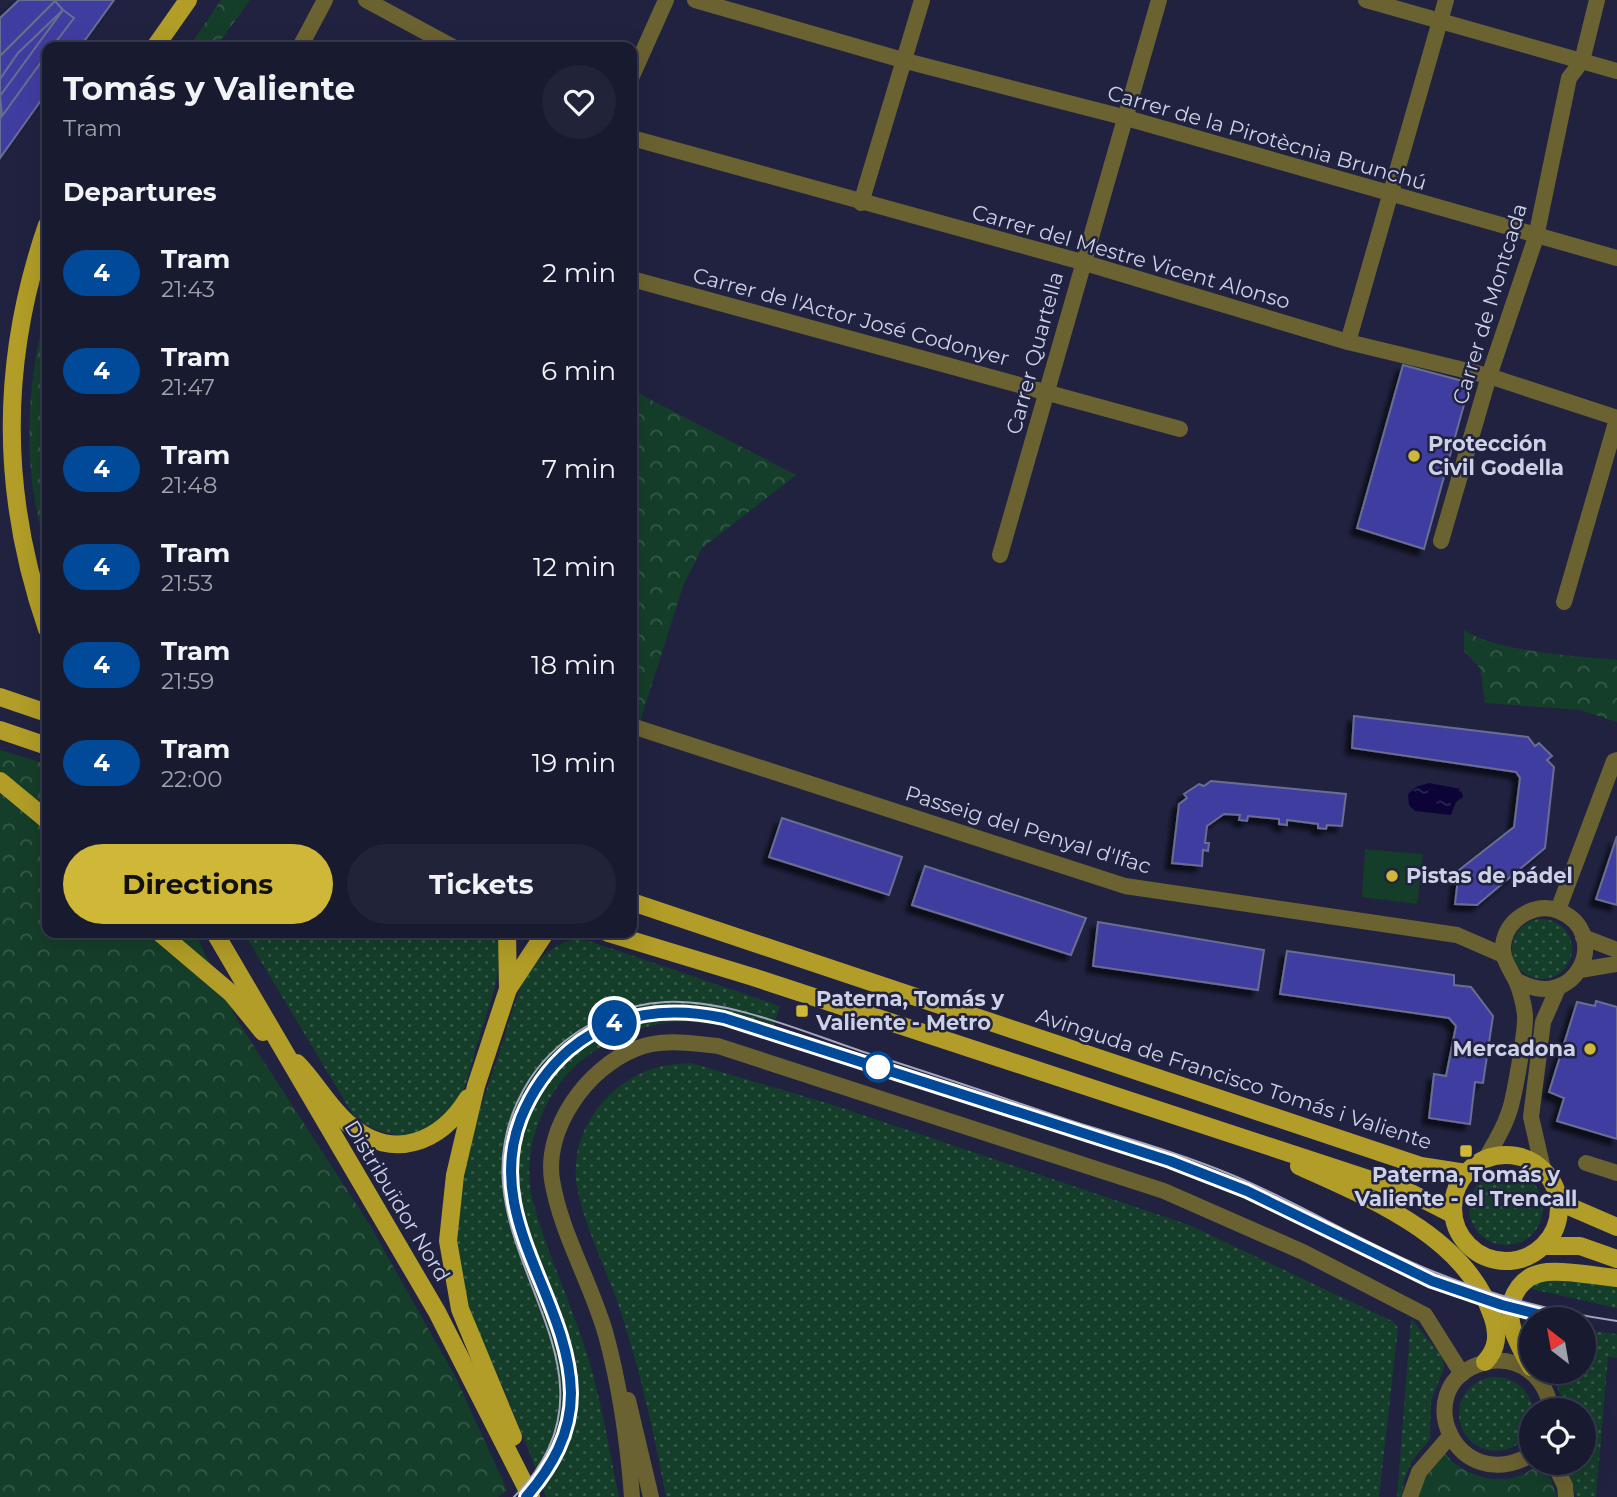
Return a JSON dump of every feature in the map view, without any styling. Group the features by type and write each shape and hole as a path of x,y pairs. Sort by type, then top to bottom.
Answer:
{"main road":[{"path":"159,42 188,0"},
{"path":"42,238 15,330 6,400 5,437 7,472 21,548 42,613"},
{"path":"0,697 42,711"},
{"path":"0,730 42,744"},
{"path":"0,781 42,816"},
{"name":"Avinguda de Francisco Tomás i Valiente","path":"637,904 1421,1166 1466,1173"},
{"path":"166,938 232,994 253,1022 314,1080 349,1124 381,1143 399,1145 423,1140 444,1129 458,1115 476,1086"},
{"name":"Distribuïdor Nord","path":"218,938 437,1312 531,1497"},
{"path":"508,938 508,989"},
{"path":"518,1468 512,1430 460,1309 448,1241 455,1175 476,1086 508,989 542,938"},
{"path":"625,938 765,980 1411,1193 1452,1214"},
{"path":"1206,1125 1387,1209 1439,1243 1478,1288 1490,1310 1497,1338 1492,1354 1485,1362"},
{"path":"1516,1156 1543,1169 1554,1184 1559,1202 1554,1233 1544,1246 1522,1259 1497,1262 1480,1256 1466,1245 1457,1231 1452,1214 1453,1199 1466,1173 1486,1158 1516,1156"},
{"path":"1559,1202 1617,1227"},
{"path":"1544,1246 1580,1246 1617,1259"},
{"path":"1519,1345 1510,1314 1515,1293 1523,1283 1544,1272 1617,1278"}],"street":[{"path":"303,42 326,0"},
{"path":"366,0 444,42"},
{"path":"637,65 666,0"},
{"name":"Carrer de la Pirotècnia Brunchú","path":"695,0 906,61 1123,117 1390,196 1617,258"},
{"path":"861,203 906,61 922,0"},
{"name":"Carrer Quartella","path":"999,555 1123,117 1159,0"},
{"path":"1366,0 1617,71"},
{"path":"1348,342 1446,0"},
{"name":"Carrer de Montcada","path":"1441,541 1489,376 1536,237 1569,78 1582,61 1597,0"},
{"name":"Carrer del Mestre Vicent Alonso","path":"637,139 1082,262 1348,342 1489,376 1617,418"},
{"name":"Carrer de l'Actor José Codonyer","path":"637,280 1180,429"},
{"path":"1564,602 1617,418"},
{"name":"Passeig del Penyal d'Ifac","path":"637,728 1125,886 1457,935 1503,955"},
{"path":"1558,910 1615,761"},
{"path":"1486,1158 1509,1114 1525,1017 1516,980 1507,968 1503,955 1504,940 1517,918 1536,909 1558,910 1573,919 1583,937 1585,956 1580,970 1571,981 1558,988 1537,989 1516,980"},
{"path":"1583,937 1617,950"},
{"path":"1580,970 1617,964"},
{"path":"1543,1169 1531,1117 1543,1021 1558,988"},
{"path":"632,1497 623,1416 611,1355 600,1314 561,1219 551,1176 556,1142 568,1110 594,1073 635,1049 675,1041 718,1046 1164,1191 1303,1252 1425,1315 1462,1374"},
{"path":"1586,1163 1617,1173"},
{"path":"611,1355 634,1415 651,1497"},
{"path":"1519,1365 1512,1362 1485,1362 1462,1374 1451,1387 1445,1403 1445,1420 1450,1436 1471,1460 1486,1466 1502,1467 1519,1460"},
{"path":"1410,1497 1419,1472 1450,1436"},
{"path":"1560,1475 1566,1497"}],"green space":[{"path":"221,0 250,0 220,42 192,42"},
{"path":"42,328 42,533 33,492 29,429 34,367"},
{"path":"637,393 796,475 702,548 683,586 637,731"},
{"path":"1464,630 1516,648 1617,660 1617,722 1580,710 1485,703 1480,668 1464,651"},
{"path":"0,750 42,763 42,938 197,938 237,1020 371,1227 456,1378 507,1490 498,1497 0,1497"},
{"name":"Pistas de pádel","path":"1365,849 1423,854 1417,904 1362,897"},
{"path":"1542,919 1559,924 1567,932 1572,949 1567,966 1559,974 1542,979 1525,974 1517,966 1512,949 1517,932 1525,924"},
{"path":"247,938 496,938 499,957 496,982 465,1086 453,1110 442,1122 415,1134 386,1133 355,1118"},
{"path":"576,939 592,942 780,1006 769,1039 723,1026 684,1022 645,1028 601,1047 583,1059 553,1093 534,1135 530,1157 533,1202 588,1357 619,1497 546,1497 472,1315 456,1257 456,1212 464,1162 519,993 534,965 545,954"},
{"path":"691,1063 830,1104 1189,1225 1394,1322 1398,1328 1379,1497 666,1497 637,1365 619,1306 582,1209 576,1172 577,1153 591,1118 616,1089 654,1068"},
{"path":"1506,1171 1520,1174 1532,1182 1540,1194 1543,1208 1540,1222 1532,1234 1520,1242 1506,1245 1492,1242 1480,1234 1472,1222 1469,1208 1472,1194 1480,1182 1492,1174"},
{"path":"1556,1279 1617,1285 1617,1308 1527,1288 1537,1282"},
{"path":"1411,1318 1443,1358 1444,1368 1431,1401 1430,1439 1412,1461 1404,1480 1402,1497 1397,1497"},
{"path":"1596,1331 1617,1334 1617,1358 1608,1357 1596,1497 1577,1497 1568,1475 1596,1475 1596,1398 1561,1398 1555,1384 1596,1384"},
{"path":"1489,1377 1503,1377 1517,1383 1530,1398 1519,1398 1517,1445 1503,1451 1489,1451 1475,1445 1465,1435 1459,1421 1459,1407 1465,1393 1475,1383"},
{"path":"1445,1454 1465,1470 1490,1478 1548,1475 1557,1497 1418,1497 1423,1479"}],"water":[{"path":"1429,783 1461,789 1463,797 1456,802 1451,815 1415,811 1409,805 1408,794 1416,787"}],"building":[{"path":"19,0 114,0 84,42 42,42 42,99 0,158 0,18"},
{"path":"55,1 63,10 18,53 0,79 0,56"},
{"path":"63,10 74,18 56,42 42,42 42,61 2,116 0,96"},
{"name":"Protección Civil Godella","path":"1403,365 1470,383 1424,549 1357,528"},
{"path":"1354,716 1528,737 1535,746 1539,743 1552,756 1547,760 1554,767 1545,848 1477,905 1455,904 1459,870 1514,827 1520,778 1516,772 1352,748"},
{"path":"1211,781 1346,794 1342,826 1327,825 1326,829 1318,828 1318,824 1287,820 1287,825 1279,824 1279,819 1248,816 1247,821 1239,820 1240,815 1224,814 1207,826 1205,843 1209,843 1208,851 1203,850 1202,866 1172,863 1179,804 1187,798 1184,794 1199,784 1204,786"},
{"path":"782,818 902,857 889,895 769,857"},
{"path":"1617,836 1617,905 1596,899"},
{"path":"925,866 1086,918 1071,955 912,905"},
{"path":"1098,922 1264,950 1258,990 1093,966"},
{"path":"1287,951 1454,975 1454,985 1471,987 1493,1016 1483,1083 1475,1082 1470,1124 1429,1118 1434,1074 1446,1076 1456,1026 1449,1018 1280,994"},
{"name":"Mercadona","path":"1596,1001 1617,1007 1617,1139 1557,1121 1564,1098 1549,1092 1577,1002 1595,1006"}],"tram line":[{"path":"514,1497 550,1445 560,1395 553,1345 516,1244 504,1192 506,1137 530,1079 556,1049 589,1025 646,1004 666,1002 717,1006 769,1019 1213,1167 1258,1186 1411,1262 1481,1289 1571,1313 1617,1321"},
{"name":"4","path":"526,1497 550,1467 563,1442 569,1420 571,1394 566,1355 553,1313 523,1243 514,1212 511,1182 514,1139 527,1104 542,1077 553,1065 589,1035 638,1015 673,1011 724,1018 1170,1161 1247,1191 1432,1281 1519,1309"}],"place":[{"name":"Protección Civil Godella","path":"1414,456"},
{"name":"Pistas de pádel","path":"1392,876"},
{"name":"Paterna, Tomás y Valiente - Metro","path":"802,1011"},
{"name":"Mercadona","path":"1590,1049"},
{"name":"Paterna, Tomás y Valiente - el Trencall","path":"1466,1151"}]}
